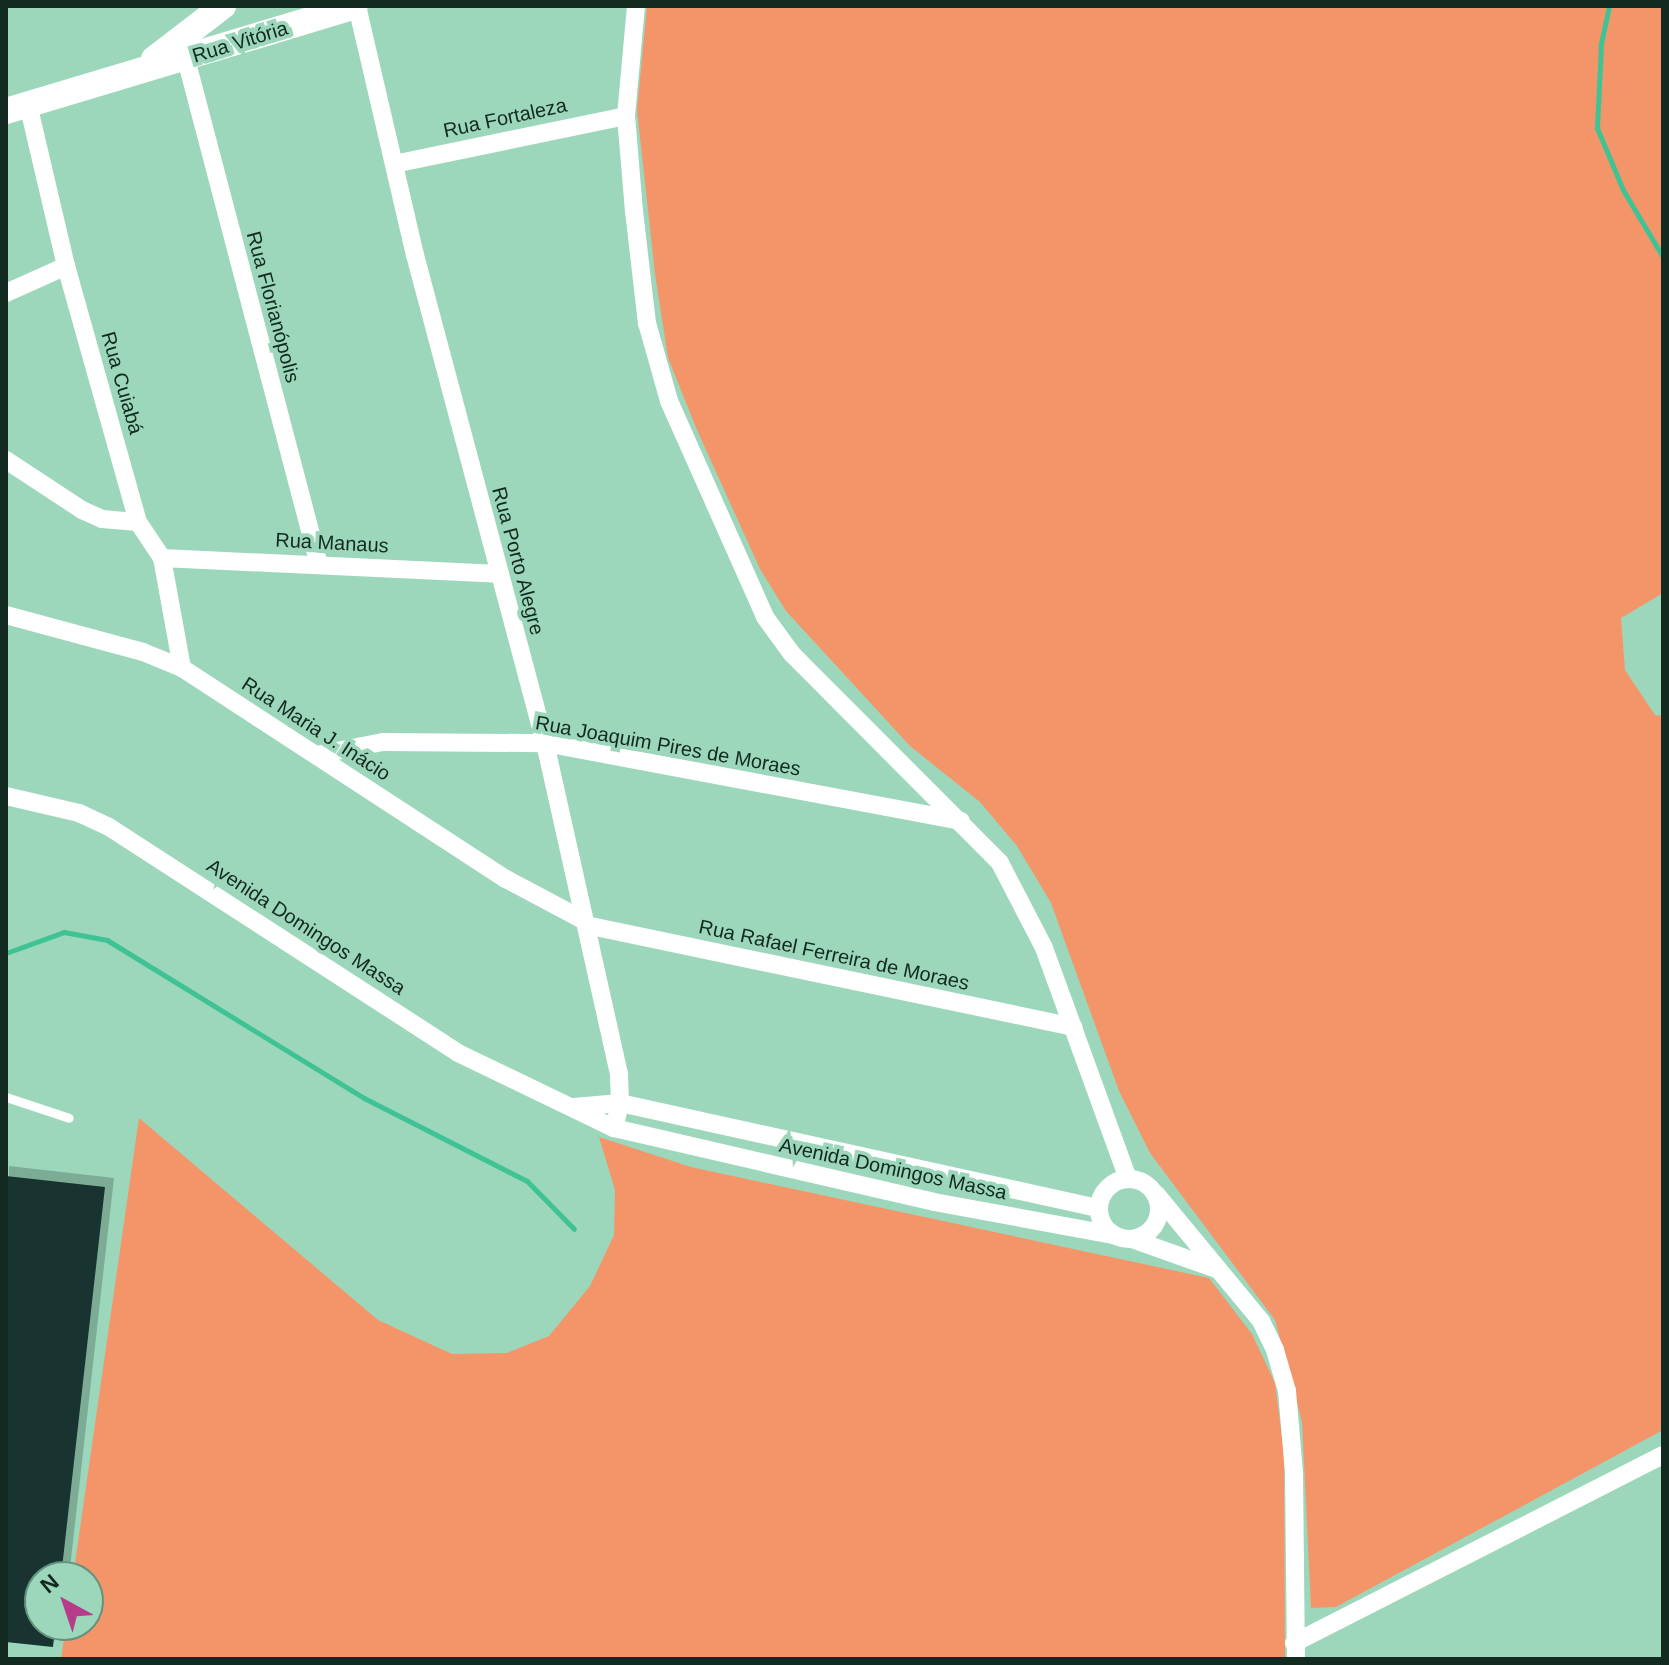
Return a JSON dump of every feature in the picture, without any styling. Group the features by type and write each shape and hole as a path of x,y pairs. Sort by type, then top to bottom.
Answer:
{"street":[{"path":"17,108 122,74 171,49 223,6"},
{"name":"Rua Vitória","path":"122,74 186,59 356,6"},
{"name":"Rua Porto Alegre","path":"356,6 499,574 545,743 585,923 620,1103 614,1128"},
{"path":"636,6 626,116 655,361 742,572 792,654 908,774 964,822 1000,863 1024,905 1073,1027 1128,1179 1156,1194 1261,1321 1287,1391 1294,1472 1295,1651 1663,1455"},
{"name":"Rua Florianópolis","path":"186,59 319,565"},
{"name":"Rua Cuiabá","path":"17,108 66,266 138,522 162,558 182,668"},
{"name":"Rua Fortaleza","path":"394,164 626,116"},
{"path":"6,293 66,266"},
{"path":"6,460 82,510 118,523 138,522"},
{"name":"Rua Manaus","path":"162,558 499,574"},
{"name":"Rua Maria J. Inácio","path":"6,615 143,652 182,668 506,879 585,923"},
{"name":"Rua Joaquim Pires de Moraes","path":"316,755 383,742 545,743 964,822"},
{"name":"Avenida Domingos Massa","path":"7,797 79,813 109,827 458,1053 614,1128 857,1186 1123,1237 1222,1271"},
{"name":"Rua Rafael Ferreira de Moraes","path":"585,923 1073,1027"},
{"name":"Avenida Domingos Massa","path":"574,1107 620,1103 1099,1208"},
{"path":"1128,1179 1104,1191 1099,1208 1123,1237 1153,1228 1158,1218 1156,1194"}],"lane":[{"path":"6,1097 69,1118"}],"shaded area":[{"path":"647,6 1663,6 1663,593 1621,618 1625,670 1655,715 1663,716 1663,1430 1336,1607 1311,1608 1302,1422 1275,1320 1150,1153 1119,1091 1051,903 1017,846 980,802 910,746 786,611 760,569 697,430 668,358 655,274 637,110"},
{"path":"139,1118 378,1320 452,1354 507,1353 549,1336 590,1286 614,1235 615,1190 599,1137 691,1167 1209,1278 1252,1334 1275,1383 1284,1452 1285,1659 61,1659 64,1641 104,1641 104,1561 75,1561"}],"building":[{"path":"6,1176 105,1187 63,1561 24,1561 24,1641 54,1641 53,1647 6,1642"}],"waterway":[{"path":"1609,6 1601,45 1597,128 1623,190 1663,257"},
{"path":"6,953 64,932 107,940 364,1098 527,1181 574,1229"}]}
